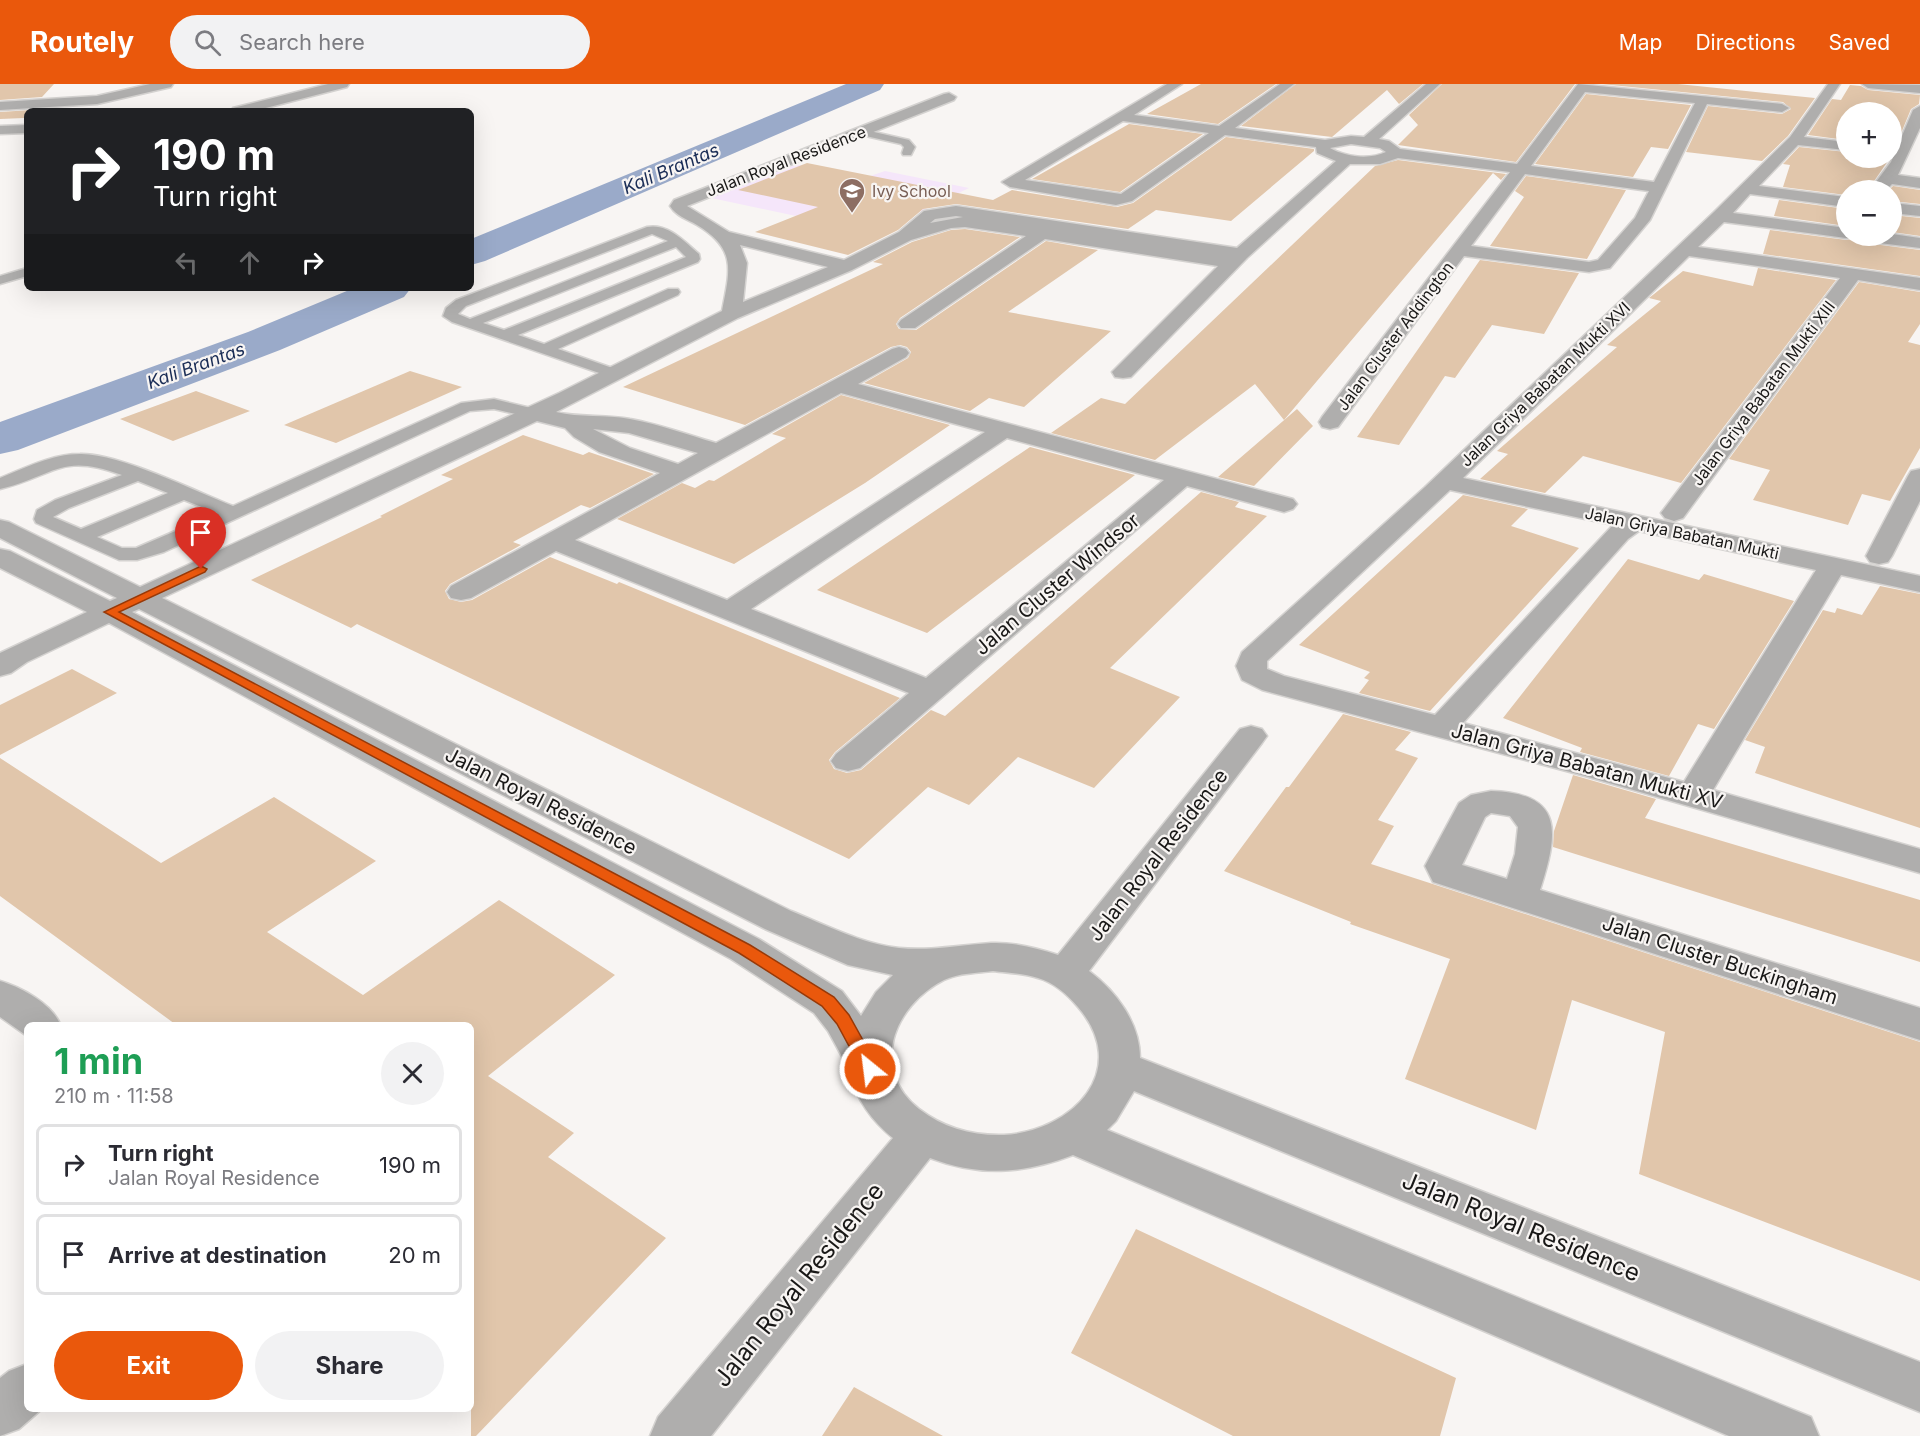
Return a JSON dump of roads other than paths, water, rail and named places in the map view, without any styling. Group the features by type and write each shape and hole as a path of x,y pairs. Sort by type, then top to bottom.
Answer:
{"street":[{"path":"0,106 97,100 166,84"},
{"path":"250,108 343,84"},
{"path":"1176,84 1010,182 1122,200 1288,84"},
{"path":"1368,141 1434,84"},
{"name":"Jalan Griya Babatan Mukti XVI","path":"1253,674 1251,666 1253,658 1451,475 1720,216 1795,140 1834,84"},
{"path":"1868,84 1920,89"},
{"name":"Jalan Cluster Addington","path":"1330,422 1460,250 1526,171 1584,86 1782,108"},
{"name":"Jalan Royal Residence","path":"846,266 727,237 678,206 683,201 705,192 949,97"},
{"name":"Jalan Cluster Addington","path":"1460,250 1598,267 1604,264 1642,220 1657,186 1703,100"},
{"path":"1902,144 1920,110"},
{"path":"1121,117 1323,147 1335,141 1368,141 1383,144 1392,156"},
{"path":"0,130 24,129"},
{"path":"1795,140 1836,145"},
{"path":"1323,147 1329,155 1347,159 1392,156 1657,186"},
{"path":"1902,152 1920,154"},
{"path":"1123,372 1237,259 1347,159"},
{"path":"1902,184 1920,183"},
{"path":"1746,189 1836,201"},
{"path":"1902,209 1920,211"},
{"path":"5,661 533,413 731,314 846,266 897,240 930,215 956,211 1237,259"},
{"path":"1720,216 1836,232"},
{"path":"897,240 957,222 1237,259"},
{"path":"908,324 1041,234"},
{"path":"727,237 739,267 731,314"},
{"path":"1902,241 1920,243"},
{"path":"1684,250 1920,284"},
{"name":"Jalan Griya Babatan Mukti XIII","path":"1674,513 1853,274"},
{"path":"461,592 899,353"},
{"path":"839,386 1284,504"},
{"path":"533,413 573,423 605,422 632,426 718,451"},
{"path":"573,423 581,433 602,443 680,472"},
{"path":"728,612 1003,430"},
{"name":"Jalan Griya Babatan Mukti","path":"1451,475 1674,513 1920,564"},
{"name":"Jalan Griya Babatan Mukti","path":"1451,475 1634,522 1920,584"},
{"path":"1879,556 1920,476"},
{"name":"Jalan Cluster Windsor","path":"848,761 1182,477"},
{"path":"1443,726 1619,533 1634,522"},
{"name":"Jalan Royal Residence","path":"0,528 124,605 745,949 828,1002 843,1020 870,1069 880,1094 897,1117 922,1135 957,1149 998,1154 1037,1150 1072,1135 1096,1116 1113,1093 1121,1068 1920,1387"},
{"path":"554,541 931,691"},
{"name":"Jalan Royal Residence","path":"0,556 124,605 778,920 862,955 900,962 956,961"},
{"path":"1693,795 1833,565"},
{"name":"Jalan Griya Babatan Mukti XV","path":"1253,674 1273,683 1443,726 1920,861"},
{"name":"Jalan Royal Residence","path":"1065,974 1251,736"},
{"name":"Jalan Cluster Buckingham","path":"1520,896 1920,1024"},
{"path":"870,1069 871,1040 881,1013 899,991 925,973 956,961 993,957 1030,961 1065,974 1097,999 1117,1031 1121,1068"},
{"path":"0,996 37,1022"},
{"name":"Jalan Royal Residence","path":"677,1436 922,1135"},
{"path":"1072,1135 1792,1436"},
{"path":"0,1411 24,1391"}],"lane":[{"path":"861,132 905,142 910,147 907,153"},
{"path":"505,335 693,259 694,256 663,232 651,231 461,303 451,311 450,316 613,373"},
{"path":"471,323 677,242"},
{"path":"0,280 24,273"},
{"path":"545,349 673,292"},
{"path":"138,475 62,504 44,514 43,519 118,554 137,554 157,548 467,406 494,404 533,413"},
{"path":"0,484 64,461 80,459 98,462 138,475 233,513"},
{"path":"0,498 98,462"},
{"path":"82,536 185,493"}],"waterway":[{"name":"Kali Brantas","path":"474,252 870,84"},
{"name":"Kali Brantas","path":"0,439 264,341 383,291"}],"place":[{"name":"Ivy School","path":"852,214"}]}
